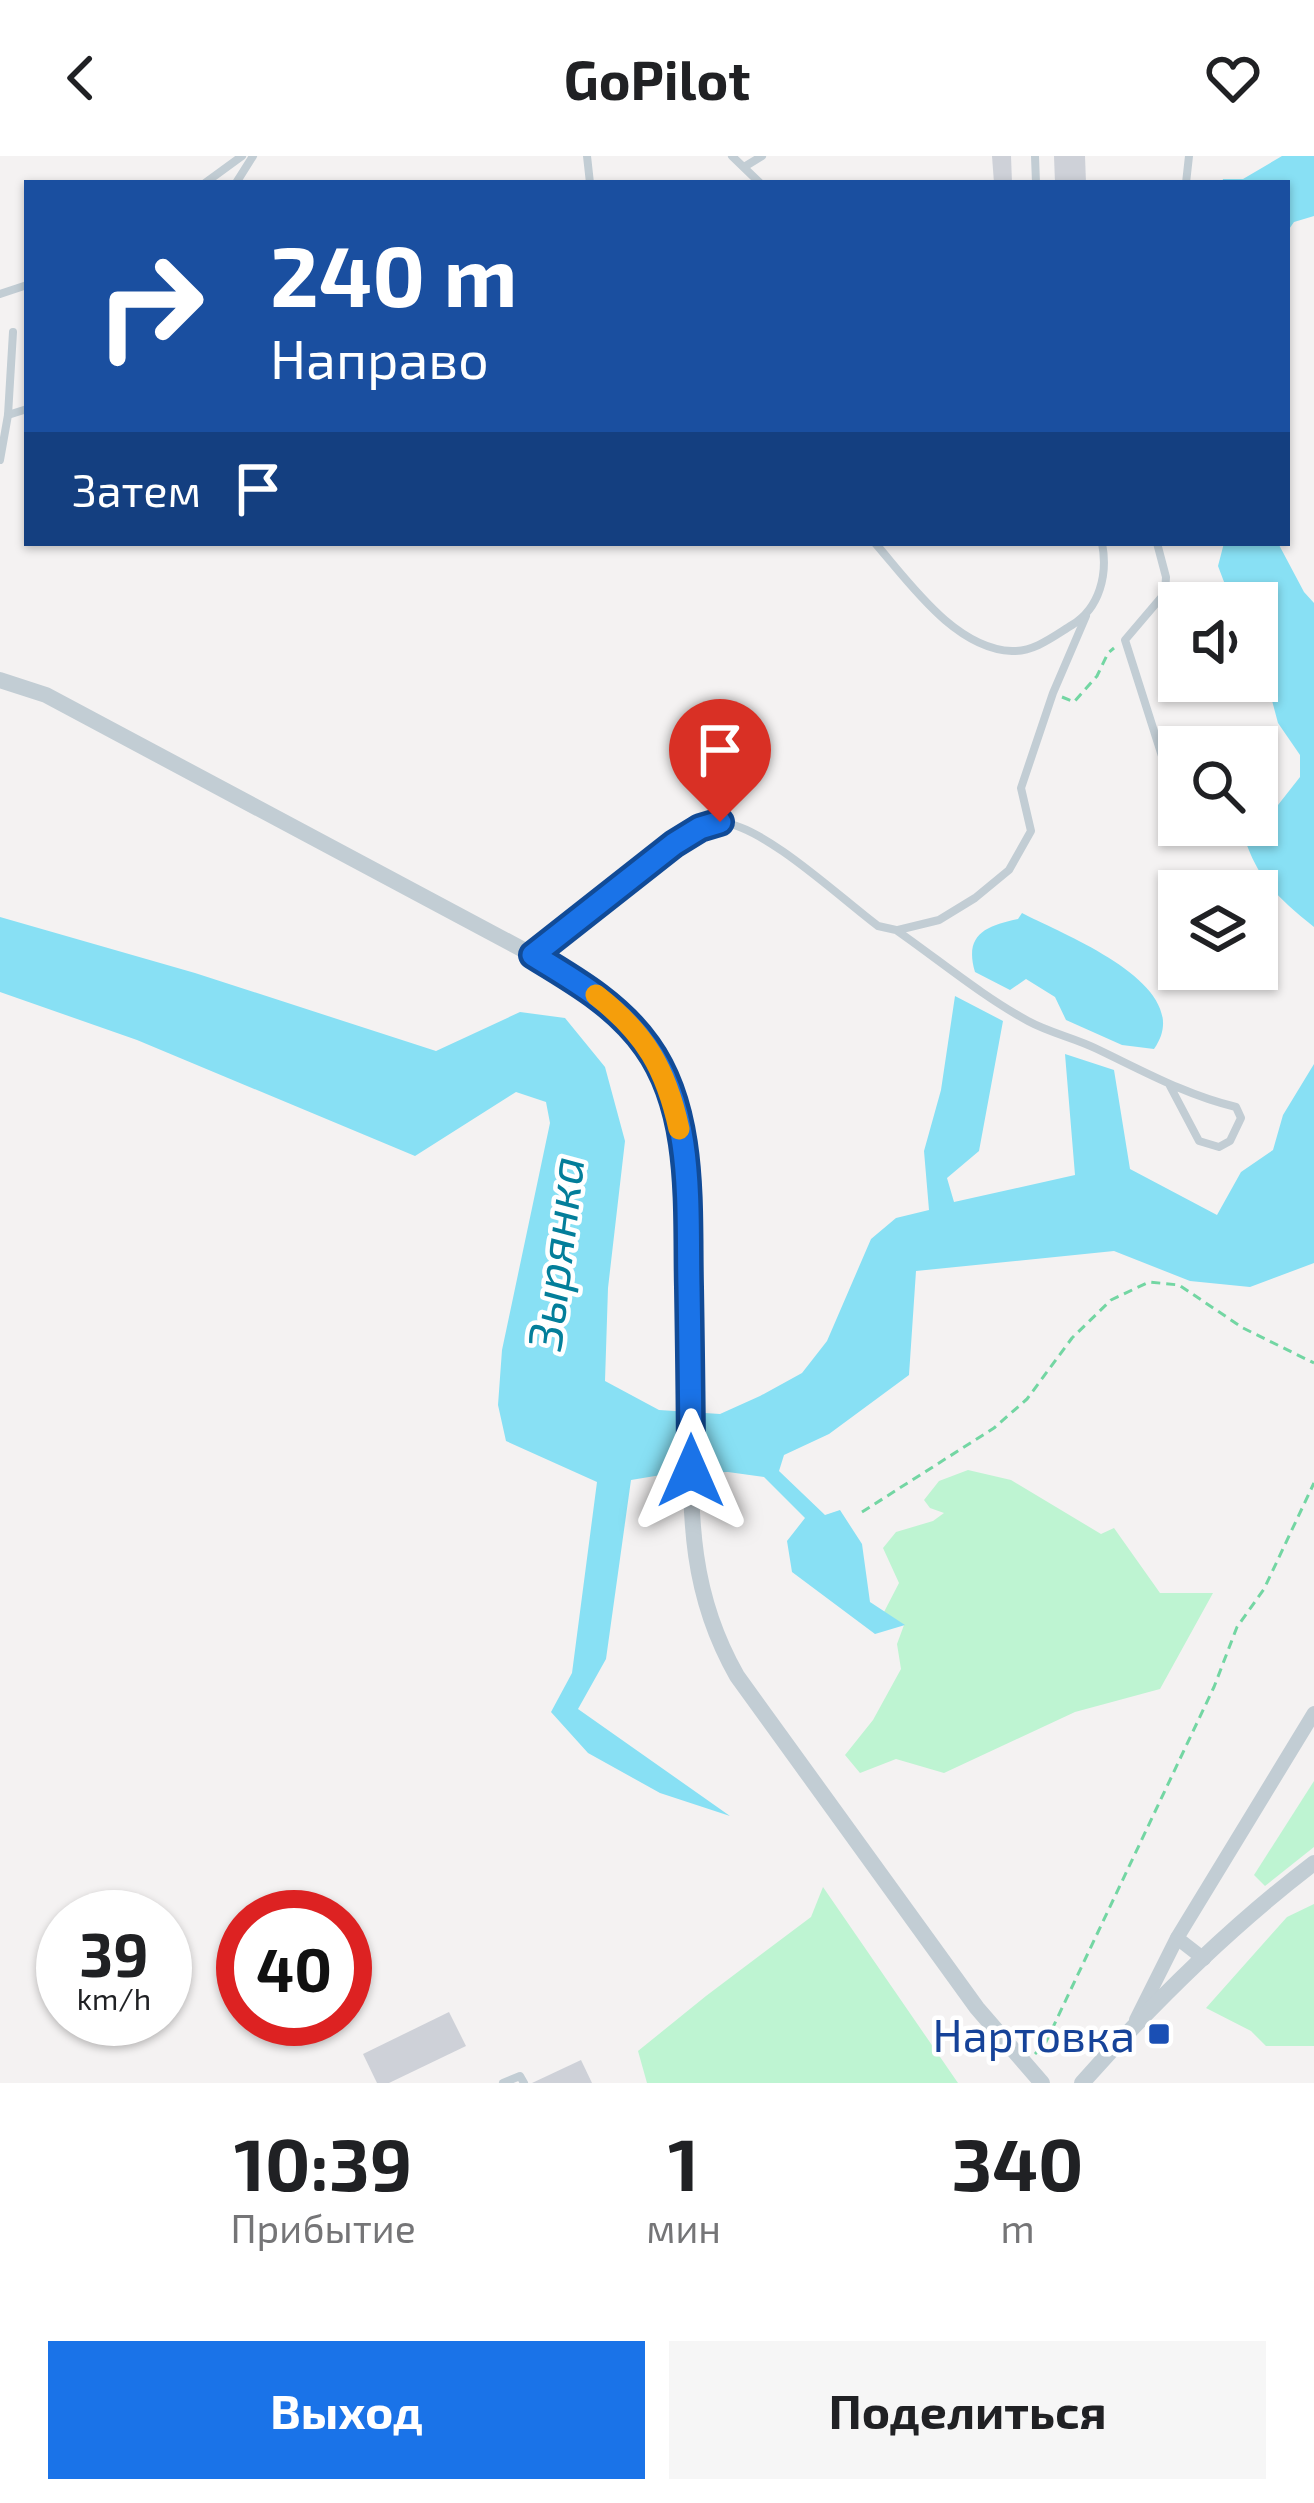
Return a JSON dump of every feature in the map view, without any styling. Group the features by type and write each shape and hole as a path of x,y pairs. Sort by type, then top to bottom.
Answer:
{"street":[{"path":"0,680 46,695 533,955 602,999 634,1030 663,1073 682,1142 692,1508 696,1564 716,1636 737,1676 977,2008 1042,2083"},
{"path":"1134,2025 1177,1938 1314,1713"},
{"path":"1082,2083 1134,2025 1314,1863"},
{"path":"1177,1938 1204,1959"}],"lane":[{"path":"209,180 242,156"},
{"path":"731,156 757,180"},
{"path":"744,167 762,156"},
{"path":"0,460 13,332"},
{"path":"8,415 24,410"},
{"path":"878,546 926,602 961,633 980,642 1012,651 1039,646 1086,616"},
{"path":"896,930 939,920 975,898 1009,870 1031,831 1022,788 1053,693 1099,594 1103,546"},
{"path":"1158,546 1165,593 1125,640 1158,744"},
{"path":"533,955 674,844 720,822 740,827 780,850 878,926 896,930 1023,1018 1170,1085 1235,1107 1241,1118 1230,1141 1219,1147 1199,1141 1170,1085"},
{"path":"503,2083 520,2076 524,2083"}],"path":[{"path":"1053,693 1074,702 1097,676 1108,652 1125,640"},
{"path":"862,1512 994,1428 1027,1400 1072,1338 1111,1300 1149,1282 1179,1285 1243,1328 1314,1363"},
{"path":"1026,2064 1045,2044 1214,1687 1237,1627 1264,1589 1314,1484"}],"green space":[{"path":"968,1470 1011,1480 1101,1534 1114,1528 1160,1593 1213,1593 1160,1689 1075,1712 944,1773 896,1759 860,1773 845,1755 873,1720 901,1669 897,1644 904,1625 884,1612 899,1583 883,1548 896,1532 944,1513 924,1500 939,1481"},
{"path":"1314,1781 1314,1847 1265,1886 1254,1875"},
{"path":"823,1887 958,2083 647,2083 638,2051 811,1917"},
{"path":"1314,1904 1314,2046 1266,2046 1251,2031 1206,2008 1287,1917"}],"water":[{"path":"1282,156 1314,156 1314,216 1290,228 1290,180 1223,180 1243,179"},
{"path":"1223,546 1280,546 1314,603 1314,927 1278,895 1278,870 1259,870 1248,846 1278,846 1278,805 1300,777 1300,755 1278,723 1272,702 1278,702 1278,582 1224,582 1218,566"},
{"path":"1022,913 1094,949 1143,984 1158,1004 1163,1026 1154,1049 1122,1045 1066,1020 1055,997 1026,979 1010,990 975,972 972,949 980,934"},
{"name":"Зырянка","path":"0,917 195,973 436,1051 520,1012 565,1018 605,1067 625,1141 608,1288 605,1381 659,1410 720,1414 802,1373 827,1341 871,1239 896,1218 929,1210 924,1151 941,1090 955,996 1003,1021 979,1151 947,1178 954,1202 1075,1175 1065,1054 1114,1070 1130,1169 1217,1215 1241,1172 1273,1150 1283,1115 1314,1064 1314,1263 1250,1287 1190,1281 1114,1251 916,1271 909,1375 829,1434 784,1455 779,1471 825,1515 840,1510 862,1544 870,1602 905,1625 875,1634 792,1572 787,1541 805,1518 764,1477 673,1473 631,1480 606,1659 578,1709 730,1816 660,1793 588,1753 551,1712 572,1673 597,1482 506,1441 498,1405 502,1350 550,1123 546,1102 516,1092 415,1156 137,1040 0,992"}],"building":[{"path":"992,156 1011,156 1012,180 994,180"},
{"path":"1054,156 1085,156 1086,180 1055,180"},
{"path":"449,2012 466,2046 389,2083 377,2083 363,2054"},
{"path":"581,2060 592,2083 532,2083"}],"slow traffic":[{"path":"596,995 648,1048 672,1096 679,1129"}],"place":[{"name":"Нартовка","path":"1159,2034"}],"route":[{"path":"691,1471 687,1196 672,1096 663,1073 634,1030 602,999 533,955 674,844 720,822"}]}
